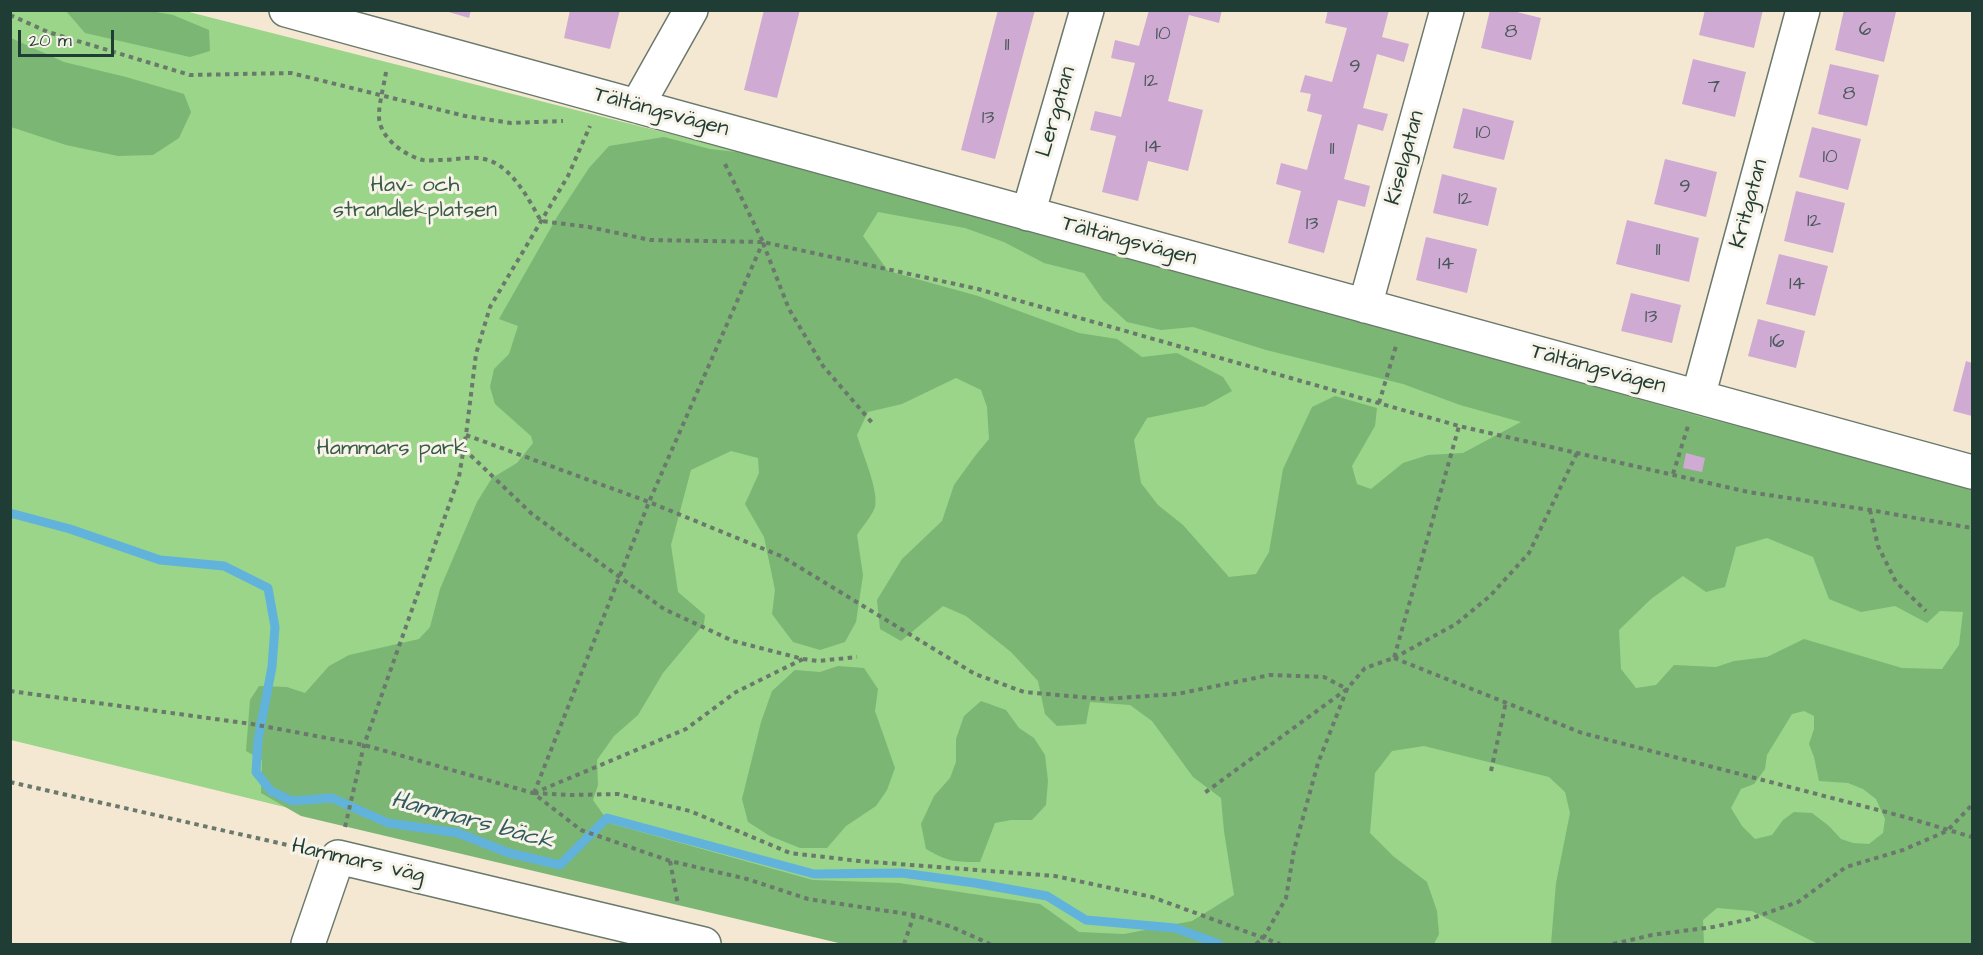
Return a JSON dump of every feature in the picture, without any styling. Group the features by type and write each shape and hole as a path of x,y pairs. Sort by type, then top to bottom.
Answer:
{"street":[{"name":"Tältängsvägen","path":"286,10 377,27 627,104 1972,472"},
{"path":"627,104 691,10"},
{"name":"Lergatan","path":"1028,214 1087,10"},
{"name":"Kiselgatan","path":"1365,306 1447,10"},
{"name":"Kritgatan","path":"1698,398 1803,10"},
{"path":"308,945 338,856"},
{"name":"Hammars väg","path":"338,856 695,942"}],"path":[{"path":"10,15 48,33 190,75 291,73 465,116 510,123 570,121"},
{"path":"377,27 383,95 378,114 383,132 389,140 404,152 424,160 469,158 488,160 507,172 541,221"},
{"path":"348,815 364,745 459,477 476,354 490,307 568,176 593,119 627,104"},
{"path":"724,130 725,164 763,242 789,309 823,366 874,425"},
{"path":"541,221 589,227 650,240 763,242 978,289 1460,426 1748,492 1972,528"},
{"path":"534,793 649,502 763,242"},
{"path":"1379,403 1405,317"},
{"path":"1673,474 1698,398"},
{"path":"1394,658 1460,426"},
{"path":"466,435 649,502 782,556 975,674 1024,692 1113,698 1178,694 1270,675 1324,677 1347,689"},
{"path":"464,449 532,514 664,609 733,641 818,661 857,657"},
{"path":"1203,794 1347,689 1365,668 1394,658 1456,624 1490,596 1529,553 1577,453"},
{"path":"1870,510 1878,546 1896,582 1926,610"},
{"path":"534,793 686,729 736,692 803,658"},
{"path":"1394,658 1582,733 1905,817 1972,837"},
{"path":"1256,945 1264,937 1286,898 1294,850 1318,763 1347,689"},
{"path":"10,691 252,724 364,745 534,793 618,794 690,811 790,854 1055,876 1152,897 1264,937 1280,945"},
{"path":"1491,771 1506,702"},
{"name":"Hammars väg","path":"10,782 338,856"},
{"path":"534,793 581,830 670,861 747,879 808,899 914,915 952,927 990,945"},
{"path":"1613,945 1652,935 1713,927 1750,919 1798,902 1846,867 1903,850 1947,831 1972,805"},
{"path":"670,861 695,942"},
{"path":"904,945 914,915"}],"green space":[{"name":"Hammars park","path":"11,11 185,11 1105,244 1972,482 1972,944 844,944 11,740"},
{"path":"66,11 151,11 173,15 209,30 210,51 190,57 85,33"},
{"path":"11,38 64,62 184,94 191,112 179,138 153,155 118,156 66,145 11,127"},
{"path":"664,137 710,149 773,156 1705,418 1972,486 1972,944 1818,944 1752,911 1717,908 1703,920 1704,944 1551,944 1556,883 1570,813 1565,792 1549,777 1424,746 1392,751 1375,773 1370,833 1393,856 1427,882 1437,911 1439,934 1434,944 843,944 301,816 261,793 262,760 246,751 250,700 259,686 287,687 305,693 329,666 349,655 419,639 430,627 440,589 477,502 492,478 517,463 533,443 531,436 495,404 490,387 494,369 509,354 518,326 499,319 557,217 589,168 609,146","holes":["878,212 965,228 1004,242 1044,263 1084,273 1103,300 1127,322 1161,330 1193,327 1266,350 1403,384 1460,405 1521,422 1463,453 1428,455 1403,463 1371,489 1357,484 1352,466 1375,426 1377,408 1335,396 1312,407 1283,469 1269,552 1256,574 1229,577 1183,525 1158,505 1141,483 1134,440 1147,418 1205,406 1232,391 1223,377 1177,353 1142,357 1117,339 1079,333 978,296 888,271 863,236","956,378 981,390 987,407 989,439 954,485 942,521 902,559 877,600 880,629 901,641 943,606 966,616 1011,652 1038,681 1045,714 1057,726 1086,724 1090,702 1130,705 1152,721 1193,777 1221,798 1234,895 1192,921 1124,934 1079,932 1040,904 899,883 813,880 609,823 593,800 598,785 597,760 614,736 638,715 663,673 704,624 705,615 678,592 671,545 691,470 731,451 758,458 759,473 745,504 764,537 775,590 772,614 793,642 820,650 845,642 856,622 863,575 857,535 874,510 876,500 857,435 868,412 902,404","1767,538 1813,557 1829,599 1861,612 1895,606 1927,623 1940,611 1963,612 1959,645 1942,669 1902,668 1804,639 1767,657 1734,661 1716,667 1674,665 1656,685 1636,688 1621,669 1619,630 1651,599 1683,576 1706,592 1725,587 1736,547","1804,711 1814,716 1814,729 1809,744 1819,781 1848,783 1863,789 1876,799 1885,819 1883,833 1869,844 1853,843 1841,839 1812,813 1794,812 1783,820 1772,835 1755,839 1742,826 1731,808 1741,789 1754,784 1765,769 1767,755 1792,714"]},
{"path":"838,666 864,668 878,689 875,711 895,768 887,790 876,806 846,826 827,848 800,848 770,836 748,822 742,799 761,722 772,691 795,670 820,672"},
{"path":"981,701 1006,710 1019,728 1034,738 1045,755 1048,781 1046,805 1032,820 995,823 980,862 964,862 940,857 926,849 921,824 934,796 950,778 956,762 956,739 964,716"}],"building":[{"path":"442,10 471,10 469,18"},
{"path":"570,10 620,10 610,49 564,38"},
{"path":"764,10 800,10 777,98 744,90"},
{"path":"998,10 1035,10 995,159 961,150"},
{"path":"1149,10 1222,10 1219,23 1189,15 1168,101 1203,110 1188,171 1148,161 1138,201 1102,192 1116,136 1090,130 1095,111 1121,117 1135,63 1111,58 1115,40 1139,46"},
{"path":"1328,10 1389,10 1382,37 1409,44 1404,62 1377,54 1363,108 1388,114 1383,131 1358,124 1344,179 1370,186 1365,207 1338,200 1324,253 1288,243 1301,191 1276,184 1281,163 1307,170 1322,115 1307,111 1311,94 1300,92 1305,75 1332,82 1347,28 1325,23"},
{"path":"1490,10 1509,10 1541,18 1531,60 1481,48"},
{"path":"1705,10 1763,10 1754,48 1699,35"},
{"path":"1844,10 1896,12 1884,62 1835,50"},
{"path":"1693,59 1746,72 1735,117 1682,104"},
{"path":"1830,64 1879,75 1867,126 1818,114"},
{"path":"1463,108 1514,121 1504,160 1453,148"},
{"path":"1812,127 1861,139 1848,190 1799,177"},
{"path":"1665,159 1717,172 1706,217 1654,204"},
{"path":"1442,174 1497,188 1488,226 1433,213"},
{"path":"1796,191 1845,203 1833,253 1784,241"},
{"path":"1627,220 1699,238 1689,282 1616,264"},
{"path":"1426,237 1477,249 1467,293 1416,280"},
{"path":"1779,254 1828,266 1815,316 1766,304"},
{"path":"1631,293 1681,305 1672,343 1621,331"},
{"path":"1758,319 1805,331 1796,368 1748,356"},
{"path":"1966,361 1972,363 1972,416 1953,411"},
{"path":"1686,453 1705,458 1702,472 1683,468"}],"waterway":[{"name":"Hammars bäck","path":"10,513 70,529 160,560 224,566 268,588 275,627 272,667 258,740 256,772 271,791 292,801 332,798 388,823 458,833 509,853 560,865 607,818 814,874 902,873 975,883 1047,896 1086,920 1175,928 1219,944"}],"park label":[{"name":"Hav- och strandlekplatsen","path":"415,198"}]}
